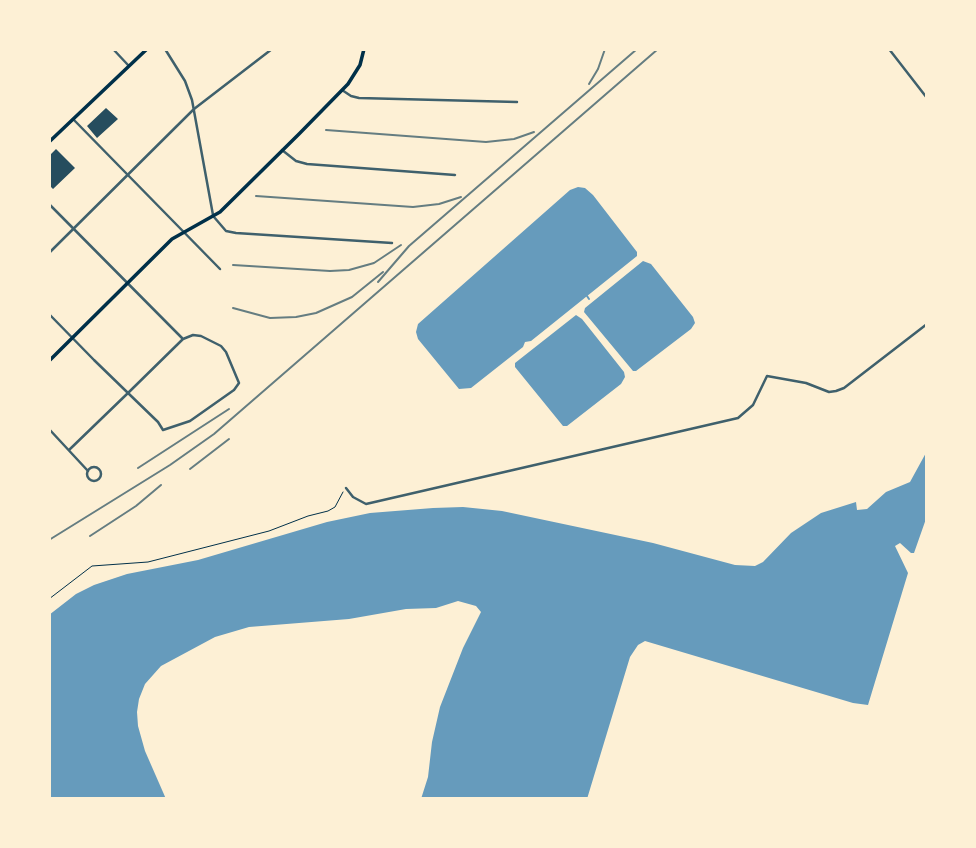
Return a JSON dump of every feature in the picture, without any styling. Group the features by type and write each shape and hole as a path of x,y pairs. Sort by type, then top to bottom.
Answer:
{"main road":[{"path":"49,142 146,49"},
{"path":"49,361 183,231 214,217 282,150 342,90 357,71 364,49"}],"street":[{"path":"113,49 128,65"},
{"path":"165,49 185,81 194,109 209,205 214,217 226,231 393,243"},
{"path":"49,254 194,109 272,49"},
{"path":"889,49 927,98"},
{"path":"342,90 359,98 517,102"},
{"path":"73,118 220,268"},
{"path":"282,150 296,161 307,164 455,175"},
{"path":"49,204 183,340"},
{"path":"49,314 72,338 128,393 158,422 163,430 190,421 234,390 239,383 221,346 193,335 183,340 128,393 69,450"},
{"path":"346,488 353,497 366,504 738,418 753,405 767,376 806,383 829,392 836,391 844,388 927,324"},
{"path":"49,429 88,471 87,475 91,481 96,481 101,476 99,468 90,468 88,471"}],"path":[{"path":"49,600 92,566 148,562 269,531 328,511 335,507 346,488"}],"water":[{"path":"585,188 593,195 637,252 637,256 531,341 525,342 523,347 471,388 459,389 418,339 418,324 570,190"},
{"path":"643,261 651,264 695,323 691,329 633,371 584,312 585,308"},
{"path":"576,315 624,372 625,377 621,384 567,426 563,426 515,367 515,363"},
{"path":"927,451 927,516 914,553 900,543 895,546 908,573 868,705 853,703 645,641 638,645 630,657 587,799 421,799 428,777 440,707 463,648 481,612 476,606 458,601 436,608 406,609 349,619 249,627 215,637 161,666 145,684 139,699 138,726 145,751 166,799 49,799 49,615 76,594 94,585 127,574 198,560 327,522 370,513 463,507 502,511 653,543 735,565 755,566 763,562 791,533 821,513 856,502 857,510 867,509 886,492 910,482"}],"building":[{"path":"106,108 118,119 97,138 87,126"},
{"path":"56,149 75,168 53,189 49,185 49,156"}],"railway":[{"path":"589,84 605,49"},
{"path":"378,282 409,246 637,49"},
{"path":"49,540 170,465 214,434 658,49"},
{"path":"326,130 486,142 514,139 534,132"},
{"path":"256,196 413,207 439,204 461,197"},
{"path":"233,265 349,270 374,263 401,245"},
{"path":"233,308 270,318 316,313 352,297 383,272"},
{"path":"138,468 229,409"},
{"path":"190,469 229,439"},
{"path":"90,536 136,506 161,485"}]}
